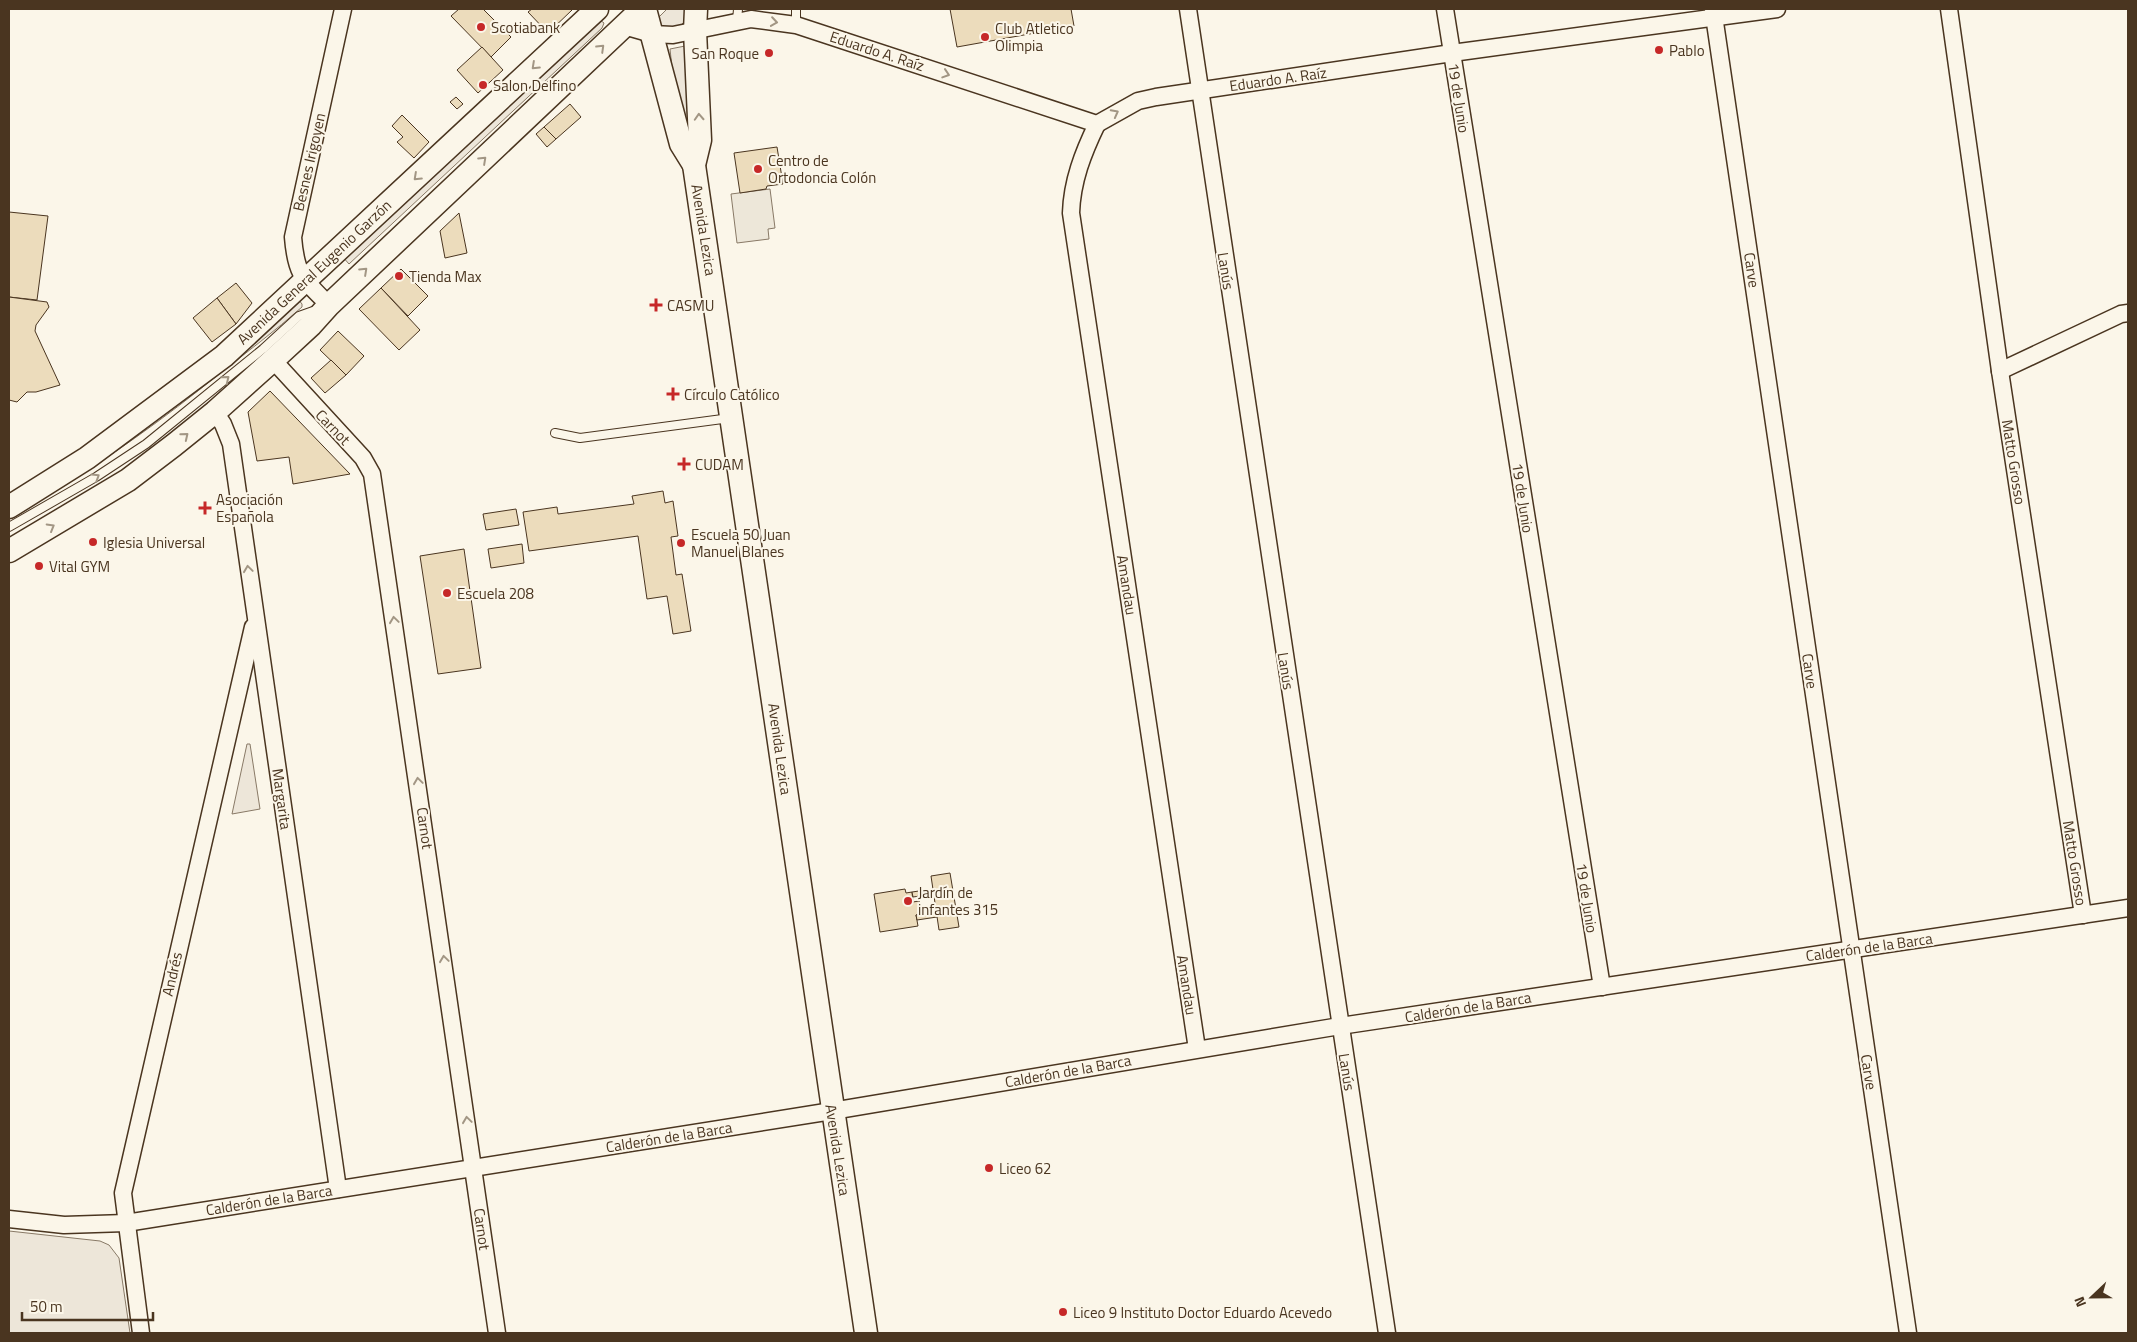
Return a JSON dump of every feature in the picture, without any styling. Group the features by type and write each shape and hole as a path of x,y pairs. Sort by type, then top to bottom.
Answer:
{"main road":[{"name":"Avenida General Eugenio Garzón","path":"9,507 87,458 224,356 597,9"},
{"name":"Avenida General Eugenio Garzón","path":"9,551 128,480 215,412 311,326 329,305 643,9"},
{"name":"Avenida Lezica","path":"643,9 652,34 681,144 694,165"},
{"name":"Avenida Lezica","path":"696,9 695,32 700,140 694,165 866,1333"}],"street":[{"name":"Besnes Irigoyen","path":"329,305 305,280 296,266 293,237 343,9"},
{"name":"Lanús","path":"1188,9 1387,1333"},
{"name":"19 de Junio","path":"1445,9 1602,986"},
{"name":"Eduardo A. Raíz","path":"624,26 652,34 673,35 695,32 738,15 751,19 796,17 1097,124 1138,102 1156,97 1714,13 1777,9"},
{"name":"Matto Grosso","path":"1949,9 2000,371 2083,915"},
{"name":"Carve","path":"1714,13 1908,1333"},
{"name":"Amandau","path":"1097,124 1084,149 1077,172 1072,193 1071,214 1196,1049"},
{"path":"2000,371 2121,314 2128,313"},
{"name":"Carnot","path":"273,360 363,458 372,474 497,1333"},
{"name":"Margarita","path":"215,412 223,424 231,444 338,1189"},
{"name":"Andrés","path":"141,1333 123,1193 255,618"},
{"name":"Calderón de la Barca","path":"9,1219 64,1225 126,1223 832,1111 1340,1026 2128,908"}],"lane":[{"name":"Avenida General Eugenio Garzón","path":"9,528 96,477 146,444 263,349 299,316 329,305"},
{"path":"555,433 580,438 732,418"}],"shaded area":[{"path":"667,9 687,9 684,22 679,27 660,27 659,17"},
{"path":"600,20 604,23 602,28 349,264 342,256 516,100"},
{"path":"685,46 689,118 686,120 672,68 670,49"},
{"path":"770,189 775,228 768,229 769,239 737,243 731,194"},
{"path":"298,299 302,307 198,391 135,438 46,497"},
{"path":"247,744 250,744 260,809 232,814"},
{"path":"9,1231 100,1241 109,1245 119,1258 130,1333 9,1333"}],"building":[{"name":"Scotiabank","path":"459,9 483,9 511,37 491,57 451,16"},
{"path":"532,9 572,10 548,33 528,12"},
{"name":"Club Atletico Olimpia","path":"950,9 1071,9 1074,26 957,47"},
{"path":"482,47 503,70 478,93 457,70"},
{"path":"456,97 463,104 457,109 450,102"},
{"path":"570,104 581,117 556,139 544,127"},
{"path":"402,115 429,142 414,158 397,142 403,137 392,126"},
{"path":"544,127 556,139 547,147 536,134"},
{"name":"Centro de Ortodoncia Colón","path":"777,147 783,184 740,193 734,153"},
{"path":"9,212 48,216 37,300 9,297"},
{"path":"459,213 467,253 445,258 440,231"},
{"path":"401,269 428,296 408,316 381,288"},
{"path":"236,283 252,303 236,324 217,298"},
{"path":"381,288 420,330 399,350 359,309"},
{"path":"9,297 47,302 49,307 36,325 35,331 60,385 36,392 27,392 17,402 9,400"},
{"path":"217,298 236,324 212,342 193,318"},
{"path":"338,331 364,356 346,375 320,350"},
{"path":"331,360 346,375 325,393 311,378"},
{"path":"270,391 350,474 293,484 289,457 257,461 248,412"},
{"path":"663,491 665,503 673,501 678,536 671,537 676,575 682,574 691,631 673,634 667,596 647,599 638,536 529,551 523,512 557,507 558,514 634,504 632,496"},
{"path":"516,509 519,525 486,530 483,514"},
{"path":"522,544 524,563 491,568 488,549"},
{"path":"464,549 481,668 438,674 420,556"},
{"path":"950,873 959,927 939,930 931,876"},
{"path":"905,889 906,893 912,892 913,902 919,901 922,914 916,915 918,926 880,932 874,894"},
{"path":"933,889 934,894 913,897 912,892"},
{"path":"937,912 937,917 917,920 916,915"}],"place":[{"name":"Scotiabank","path":"481,27"},
{"name":"Club Atletico Olimpia","path":"985,37"},
{"name":"Pablo","path":"1659,50"},
{"name":"San Roque","path":"769,53"},
{"name":"Salon Delfino","path":"483,85"},
{"name":"Centro de Ortodoncia Colón","path":"758,169"},
{"name":"Tienda Max","path":"399,276"},
{"name":"CASMU","path":"656,305"},
{"name":"Círculo Católico","path":"673,394"},
{"name":"CUDAM","path":"684,464"},
{"name":"Asociación Española","path":"205,508"},
{"name":"Iglesia Universal","path":"93,542"},
{"name":"Escuela 50 Juan Manuel Blanes","path":"681,543"},
{"name":"Vital GYM","path":"39,566"},
{"name":"Escuela 208","path":"447,593"},
{"name":"Jardín de infantes 315","path":"908,901"},
{"name":"Liceo 62","path":"989,1168"},
{"name":"Liceo 9 Instituto Doctor Eduardo Acevedo","path":"1063,1312"}]}
